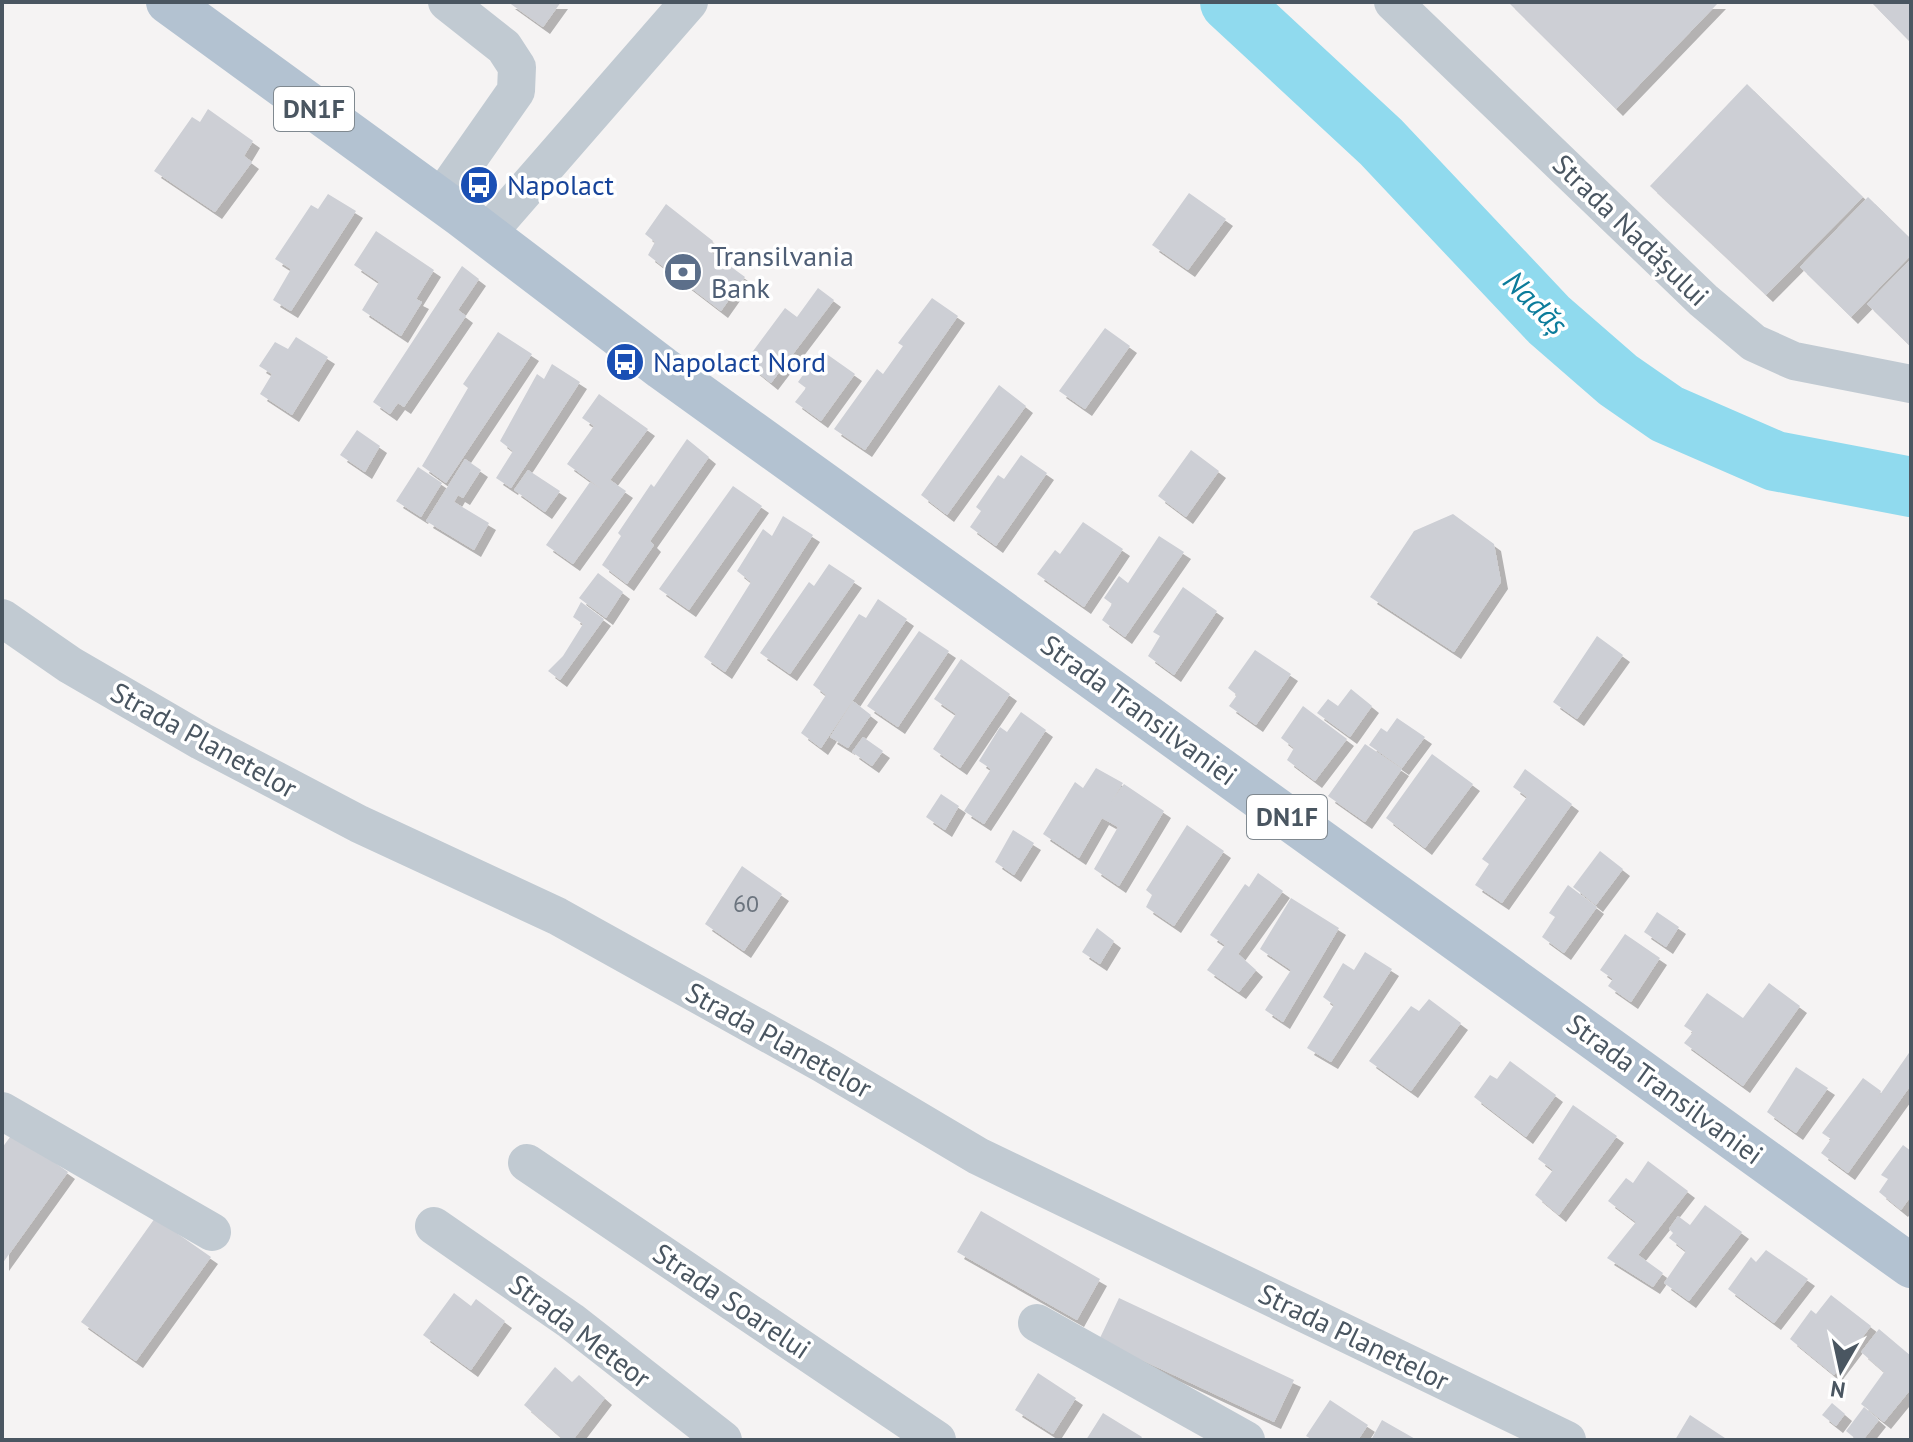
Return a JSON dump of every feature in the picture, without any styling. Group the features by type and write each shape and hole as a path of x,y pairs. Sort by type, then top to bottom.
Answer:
{"main road":[{"name":"DN1F","path":"168,2 486,235"},
{"name":"Strada Transilvaniei","path":"486,235 662,368 1911,1266"}],"street":[{"path":"439,201 516,91 517,67 504,47 447,2"},
{"path":"486,235 689,2"},
{"name":"Strada Nadășului","path":"1393,2 1703,300 1754,343 1794,361 1911,384"},
{"name":"Strada Planetelor","path":"2,618 70,665 201,741 359,824 557,916 823,1064 978,1156 1567,1440"},
{"path":"2,1111 212,1232"},
{"name":"Strada Soarelui","path":"527,1163 937,1440"},
{"name":"Strada Meteor","path":"434,1226 571,1321 723,1440"},
{"path":"1037,1323 1246,1440"}],"building":[{"path":"508,2 561,2 543,27"},
{"path":"1508,2 1719,2 1616,109"},
{"path":"1871,2 1911,2 1911,43"},
{"path":"1747,84 1863,197 1766,295 1650,186"},
{"path":"208,109 253,141 244,156 252,162 215,212 154,171 192,117 200,122"},
{"path":"1189,193 1226,219 1188,270 1152,245"},
{"path":"328,194 356,211 291,311 273,300 291,269 275,259 311,205 318,209"},
{"path":"1868,197 1911,239 1911,255 1851,317 1800,267"},
{"path":"666,204 713,241 708,250 745,277 721,311 648,255 655,242 645,234"},
{"path":"376,231 434,270 416,299 422,302 401,336 362,310 379,282 354,265"},
{"path":"1911,259 1911,347 1867,304"},
{"path":"462,266 479,279 458,310 466,316 404,407 398,403 390,414 373,402"},
{"path":"818,288 834,300 771,383 745,362 785,308 797,317"},
{"path":"932,298 958,316 865,450 834,429 877,369 883,374 903,346 898,343"},
{"path":"1105,328 1130,346 1085,409 1059,391"},
{"path":"498,332 532,354 446,483 422,466 468,388 463,384"},
{"path":"296,337 328,357 292,415 260,394 272,374 259,366 275,342 288,349"},
{"path":"821,350 855,374 821,421 795,402 806,388 798,382"},
{"path":"552,364 580,382 511,488 496,478 513,451 500,441 537,374 544,379"},
{"path":"999,385 1026,406 947,515 921,495"},
{"path":"599,394 648,429 610,480 626,491 573,564 546,545 590,482 603,490 567,464 594,426 582,418"},
{"path":"357,430 380,446 365,472 340,455"},
{"path":"687,439 709,457 650,541 654,545 627,584 602,565 621,536 618,533 651,484 654,487"},
{"path":"1191,450 1219,471 1186,517 1158,496"},
{"path":"1021,455 1047,473 996,546 970,527 981,511 976,507 998,475 1004,479"},
{"path":"465,459 481,470 463,498 458,495 454,502 489,523 474,550 426,521"},
{"path":"418,467 442,483 421,517 396,501"},
{"path":"528,470 560,491 545,512 514,490"},
{"path":"733,486 762,506 689,610 659,589"},
{"path":"1453,514 1494,544 1501,582 1454,652 1370,597 1414,531"},
{"path":"783,516 813,535 725,672 704,657 751,582 737,571 763,529 772,536"},
{"path":"1083,522 1123,549 1084,607 1037,574 1055,550 1060,554"},
{"path":"1159,536 1184,552 1125,637 1102,620 1112,604 1104,598 1119,576 1128,583"},
{"path":"829,564 855,581 790,674 760,653 809,582 814,586"},
{"path":"598,573 623,592 606,618 579,598"},
{"path":"1183,587 1217,611 1174,675 1148,656 1160,636 1153,632"},
{"path":"878,599 907,619 821,748 801,733 826,695 813,685 859,614 866,618"},
{"path":"581,602 604,619 560,680 548,671 563,656 583,624 573,617"},
{"path":"919,631 949,651 898,727 867,706"},
{"path":"1597,636 1623,655 1577,719 1553,702"},
{"path":"1255,650 1291,674 1256,725 1229,706 1237,695 1228,688"},
{"path":"961,659 1010,694 960,768 933,749 956,714 934,699"},
{"path":"1351,689 1372,706 1350,737 1317,713 1328,699 1338,706"},
{"path":"853,701 871,715 848,748 830,737"},
{"path":"1303,706 1347,739 1315,781 1287,760 1294,748 1281,738"},
{"path":"1021,712 1046,730 984,824 964,811 991,769 979,761 1000,727 1007,732"},
{"path":"1397,718 1425,737 1402,768 1369,745 1381,728 1387,732"},
{"path":"863,737 883,751 872,766 852,752"},
{"path":"1365,744 1402,769 1365,822 1328,796"},
{"path":"1432,754 1473,784 1425,848 1386,818"},
{"path":"1096,768 1123,783 1111,802 1124,784 1164,811 1119,886 1094,869 1118,827 1102,818 1079,858 1043,834 1075,782 1083,788"},
{"path":"1525,769 1572,804 1502,903 1475,885 1489,864 1482,859 1527,797 1513,787"},
{"path":"941,794 959,806 945,830 926,817"},
{"path":"1187,825 1224,851 1174,926 1146,907 1152,895 1146,890"},
{"path":"1013,830 1034,843 1014,875 995,862"},
{"path":"1600,851 1623,869 1596,905 1573,887"},
{"path":"742,866 782,894 744,951 705,924"},
{"path":"1258,873 1283,891 1238,954 1256,970 1239,992 1207,970 1225,945 1210,935 1245,884 1249,887"},
{"path":"1568,885 1597,907 1564,953 1542,937 1555,917 1549,913"},
{"path":"1291,898 1339,928 1283,1022 1265,1010 1291,970 1260,949"},
{"path":"1657,912 1679,927 1666,947 1644,932"},
{"path":"1097,928 1114,941 1100,964 1082,952"},
{"path":"1625,934 1660,958 1631,1002 1608,986 1613,979 1600,970"},
{"path":"1365,952 1392,969 1331,1062 1307,1048 1334,1005 1323,997 1343,963 1354,970"},
{"path":"1769,983 1800,1006 1743,1086 1684,1043 1693,1032 1684,1026 1707,993 1743,1018"},
{"path":"1429,999 1461,1023 1411,1091 1369,1061 1411,1006 1419,1011"},
{"path":"1911,1050 1911,1085 1848,1173 1821,1153 1831,1139 1822,1133 1863,1078 1881,1091 1877,1099"},
{"path":"1510,1061 1556,1095 1526,1137 1474,1097 1490,1075 1497,1079"},
{"path":"1796,1067 1828,1088 1796,1133 1767,1112"},
{"path":"1573,1105 1617,1136 1559,1215 1535,1195 1553,1170 1538,1159"},
{"path":"13,1133 68,1172 2,1264 2,1148"},
{"path":"1903,1145 1911,1151 1911,1196 1901,1210 1879,1192 1888,1179 1881,1175"},
{"path":"1648,1161 1688,1191 1638,1255 1663,1273 1653,1287 1607,1258 1636,1222 1608,1201 1626,1178 1633,1183"},
{"path":"1705,1205 1742,1232 1689,1301 1664,1283 1686,1251 1669,1238 1673,1233 1669,1229 1678,1216 1690,1225"},
{"path":"981,1211 1100,1279 1077,1320 957,1252"},
{"path":"155,1218 211,1257 136,1361 81,1322"},
{"path":"1766,1250 1808,1279 1774,1323 1728,1289 1751,1257 1756,1262"},
{"path":"454,1293 471,1306 476,1299 505,1321 471,1370 423,1335"},
{"path":"1831,1295 1871,1326 1834,1375 1790,1339 1811,1310 1816,1314"},
{"path":"1119,1298 1294,1380 1274,1422 1099,1340"},
{"path":"1879,1329 1911,1356 1911,1389 1884,1422 1861,1404 1884,1372 1861,1352"},
{"path":"555,1367 572,1382 579,1375 605,1398 573,1440 564,1440 524,1405"},
{"path":"1038,1373 1076,1398 1053,1434 1015,1410"},
{"path":"1330,1400 1368,1425 1358,1440 1313,1440 1306,1436"},
{"path":"1832,1403 1845,1414 1836,1426 1822,1415"},
{"path":"1864,1407 1879,1420 1863,1440 1857,1440 1846,1431"},
{"path":"1103,1413 1142,1437 1140,1440 1086,1440"},
{"path":"1690,1415 1728,1440 1675,1440"},
{"path":"1382,1420 1417,1440 1371,1440"}],"waterway":[{"name":"Nadăș","path":"1230,2 1381,142 1549,320 1618,380 1667,414 1775,461 1911,487"}],"place":[{"name":"Napolact","path":"479,185"},
{"name":"Transilvania Bank","path":"683,272"},
{"name":"Napolact Nord","path":"625,362"}]}
